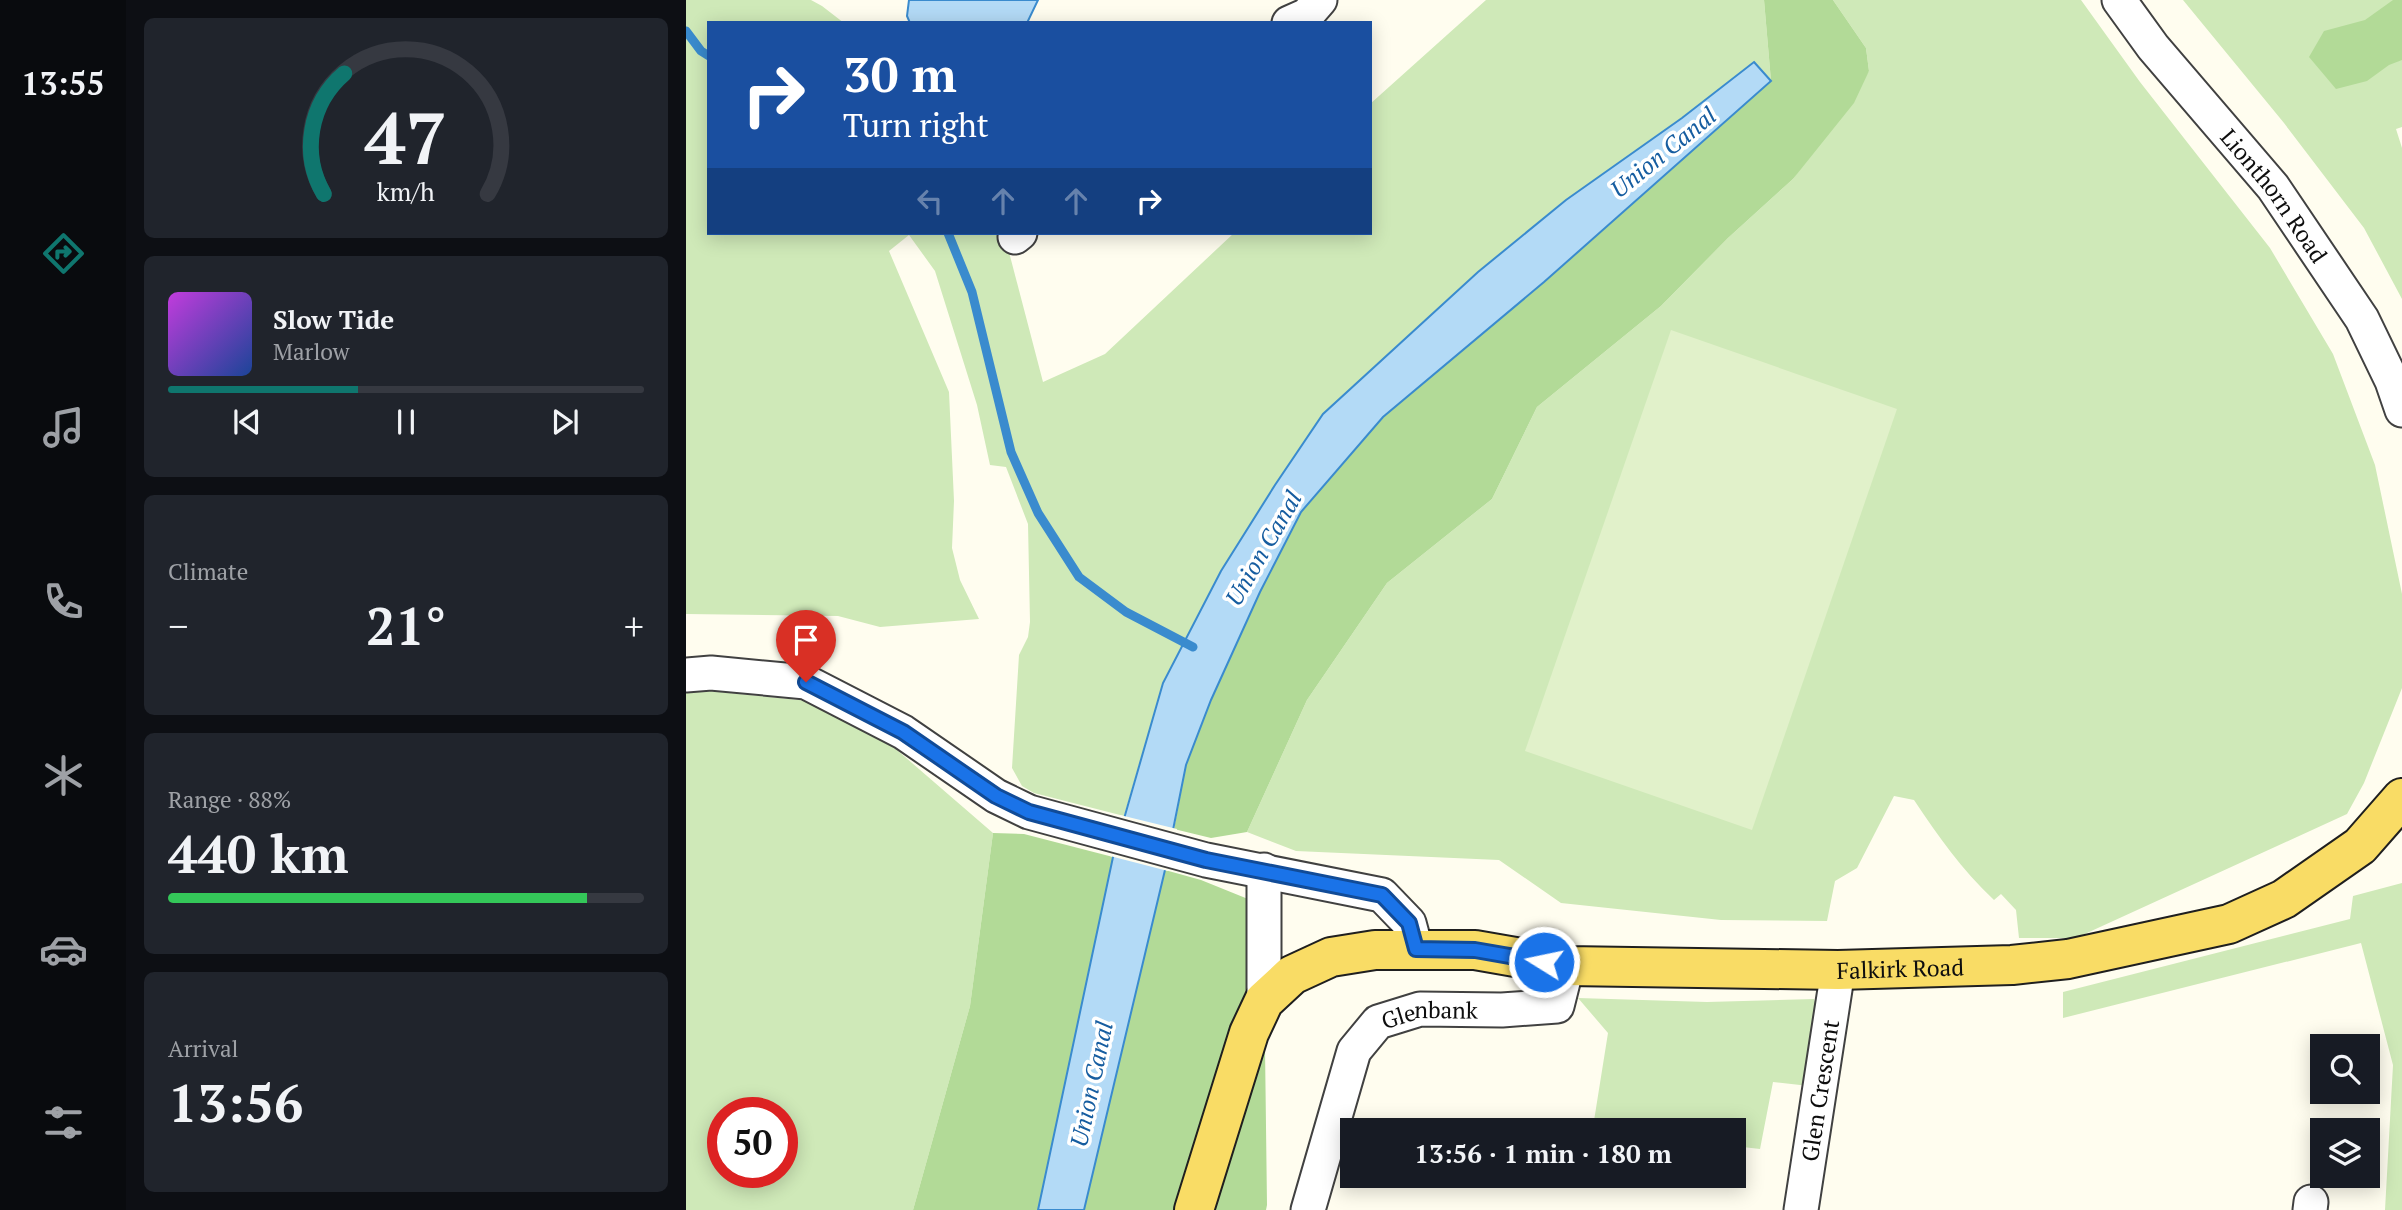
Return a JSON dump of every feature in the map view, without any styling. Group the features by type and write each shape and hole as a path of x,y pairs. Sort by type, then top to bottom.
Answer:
{"main road":[{"name":"Falkirk Road","path":"1264,1001 1292,975 1331,957 1375,950 1475,950 1567,966 1838,970 2012,965 2068,959 2229,924 2284,899 2360,846 2402,798"},
{"name":"Falkirk Road","path":"2360,846 2402,836"},
{"path":"1194,1210 1249,1034 1264,1001"}],"street":[{"path":"1294,21 1307,15 1320,0"},
{"name":"Lionthorn Road","path":"2119,0 2153,47 2273,187 2362,319 2392,381 2402,410"},
{"path":"686,675 711,673 806,682 903,732 996,796 1029,812 1206,860 1382,895 1409,923 1416,949"},
{"path":"1264,870 1264,1001"},
{"name":"Glenbank","path":"1308,1210 1354,1051 1378,1021 1420,1009 1502,1010 1557,1006 1567,966"},
{"name":"Glen Crescent","path":"1801,1210 1838,970"}],"green space":[{"path":"686,0 811,0 841,21 707,21 707,235 909,235 889,251 949,392 954,501 952,548 960,580 979,619 880,627 838,616 686,614"},
{"path":"1486,0 1764,0 1771,81 1754,62 1682,118 1566,200 1478,272 1323,414 1221,571 1163,683 1124,816 1034,793 1022,786 1012,768 1019,655 1028,637 1030,622 1028,524 1006,467 990,465 977,405 935,271 909,235 1005,235 1043,382 1105,354 1232,235 1372,235 1372,102"},
{"path":"1764,0 1833,0 1866,48 1869,71 1854,103 1793,179 1728,238 1661,306 1537,407 1492,499 1387,583 1307,700 1247,832 1211,838 1174,829 1186,765 1211,700 1260,592 1301,512 1383,417 1544,282 1771,81"},
{"path":"1833,0 2081,0 2140,82 2270,248 2333,354 2375,465 2402,594 2402,688 2364,783 2347,814 2076,938 2019,938 2016,910 2001,894 1994,900 1971,876 1914,800 1894,796 1857,868 1835,881 1827,921 1721,920 1561,903 1499,860 1296,851 1247,832 1307,700 1387,583 1492,499 1537,407 1661,306 1728,238 1793,179 1869,71 1866,48"},
{"path":"2183,0 2402,0 2402,127 2396,129 2402,148 2402,299 2364,228 2284,123"},
{"path":"2393,0 2402,0 2402,60 2389,65 2367,81 2336,89 2309,57 2324,31 2365,20"},
{"path":"1671,330 1897,409 1752,830 1525,751"},
{"path":"711,691 809,701 890,744 993,833 970,1006 913,1210 686,1210 686,692"},
{"path":"993,833 1024,834 1113,857 1038,1210 913,1210 970,1006"},
{"path":"1165,870 1201,880 1248,899 1253,913 1246,989 1178,1210 1084,1210"},
{"path":"2402,883 2402,1210 2385,1210 2393,1065 2361,943 2063,1018 2063,992 2350,919 2353,896"},
{"path":"1578,998 1707,1002 1814,999 1820,1018 1809,1086 1773,1082 1760,1149 1746,1147 1746,1118 1594,1118 1608,1033"},
{"path":"1265,1048 1266,1210 1212,1210 1238,1120"}],"water":[{"path":"909,0 1038,0 1028,21 909,21 907,16"},
{"name":"Union Canal","path":"1754,62 1771,81 1544,282 1383,417 1301,512 1260,592 1211,700 1186,765 1165,870 1084,1210 1038,1210 1113,857 1163,683 1221,571 1323,414 1478,272 1566,200 1682,118"}],"pier":[{"path":"1120,815 1177,829 1168,871 1110,856"}],"waterway":[{"path":"686,31 707,55"},
{"path":"949,235 972,292 1011,452 1038,513 1079,577 1126,612 1193,647"}],"route":[{"path":"806,682 903,732 996,796 1029,812 1206,860 1382,895 1409,923 1416,949 1475,950 1544,962"}]}
